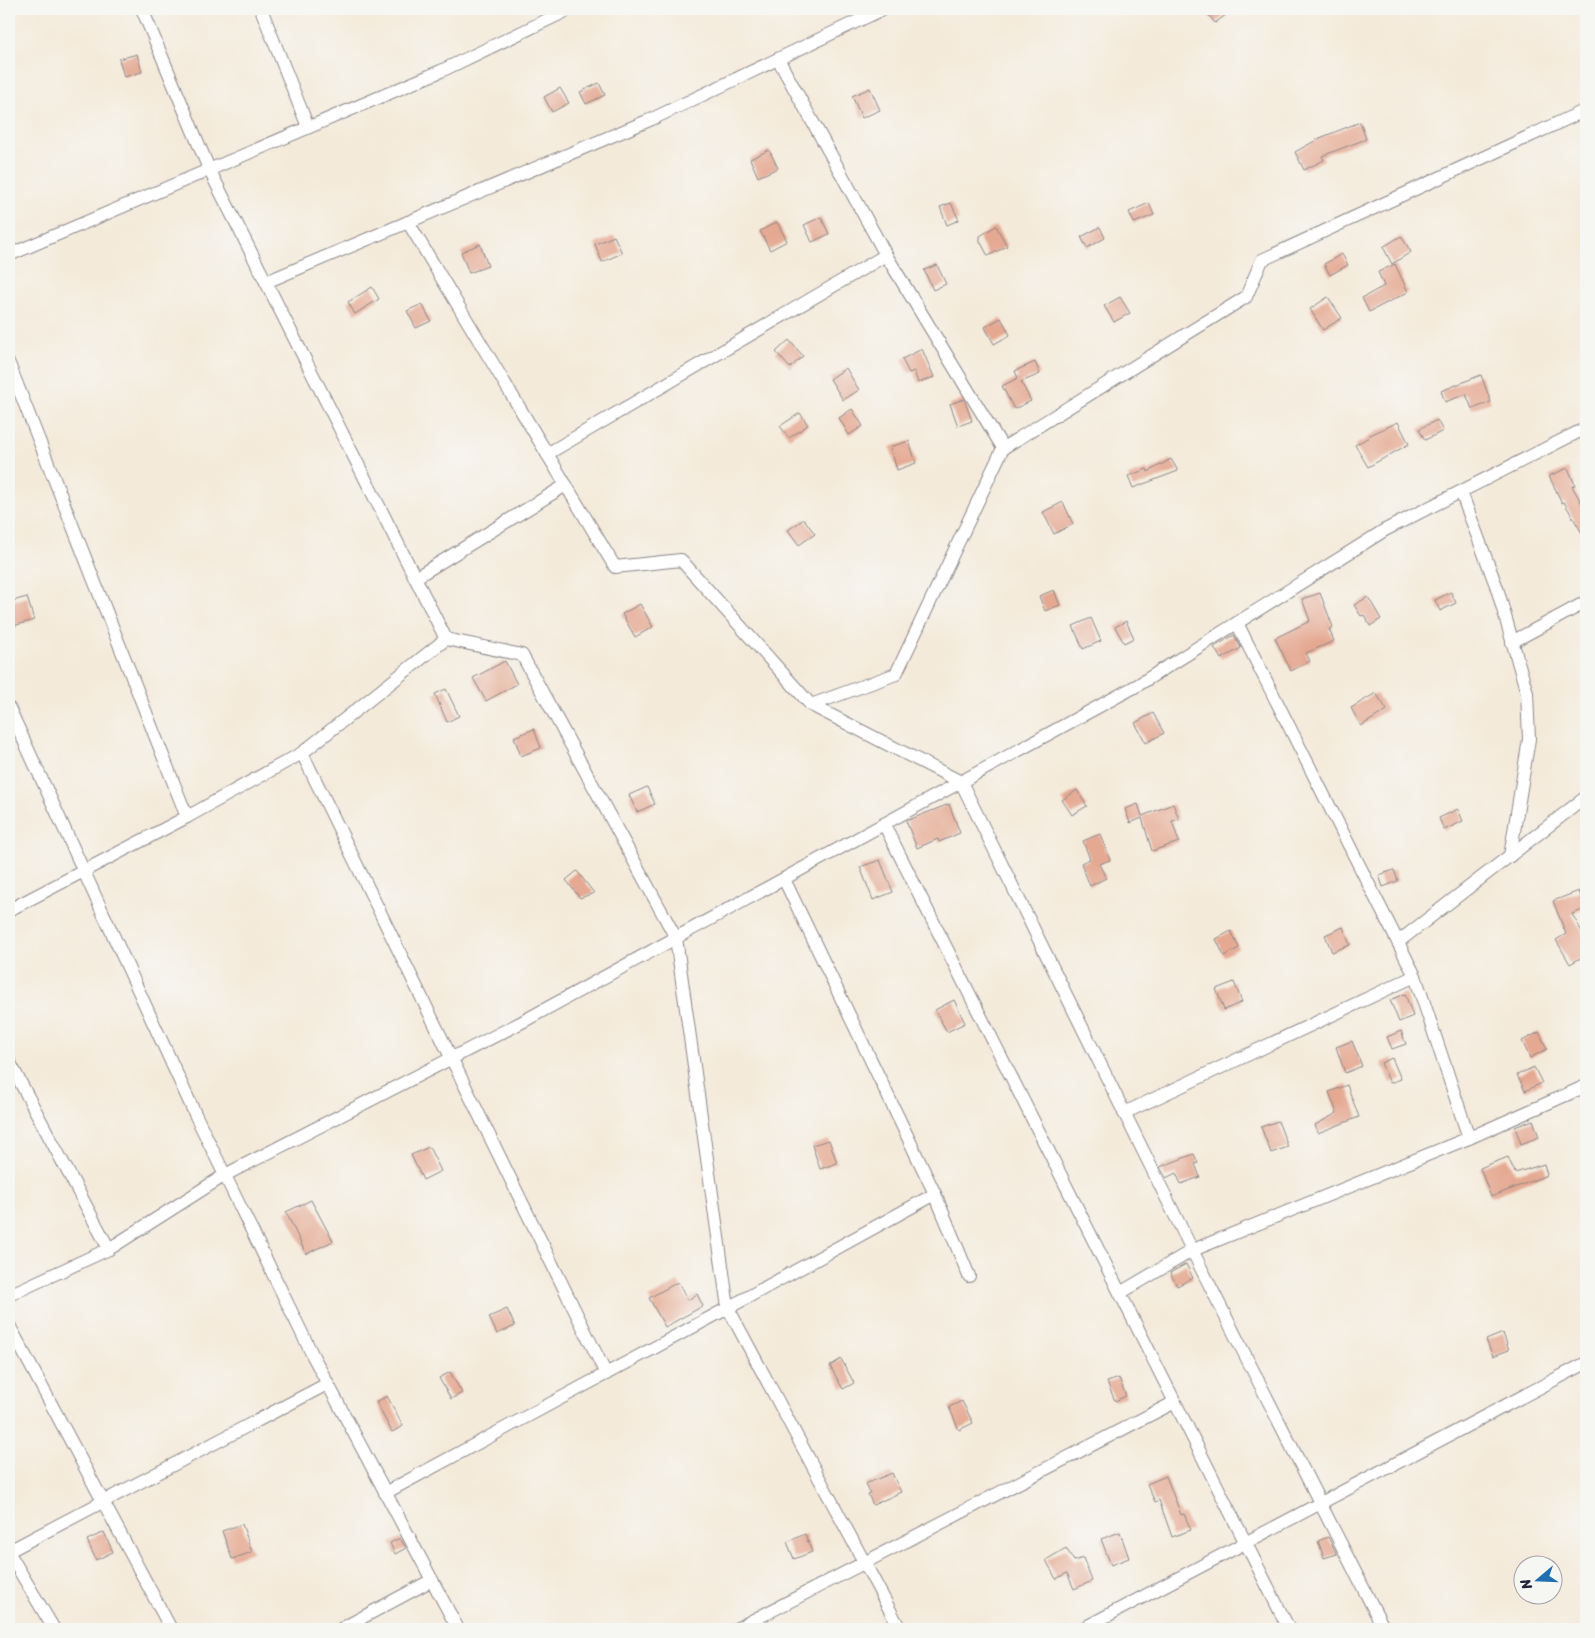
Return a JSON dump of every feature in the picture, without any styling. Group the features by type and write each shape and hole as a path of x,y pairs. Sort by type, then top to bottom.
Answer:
{"street":[{"path":"142,9 209,170 446,640"},
{"path":"261,9 308,127"},
{"path":"9,255 441,71 570,9"},
{"path":"266,282 652,119 883,9"},
{"path":"778,59 886,256 1003,448"},
{"path":"811,705 896,674 1003,448 1246,297 1262,260 1586,110"},
{"path":"408,222 615,567 681,560 811,705 961,782 1124,1113 1384,1629"},
{"path":"547,454 886,256"},
{"path":"9,364 187,817"},
{"path":"9,1295 109,1249 225,1175 522,1022 1138,685 1385,530 1586,428"},
{"path":"415,578 566,485"},
{"path":"1460,492 1497,588 1527,693 1529,740 1510,856"},
{"path":"1512,642 1586,602"},
{"path":"1236,623 1415,976 1469,1138"},
{"path":"9,910 187,817 302,753 446,640 522,655 676,938 728,1308 900,1629"},
{"path":"9,708 225,1175 328,1384 458,1629"},
{"path":"302,753 606,1374"},
{"path":"1398,942 1586,797"},
{"path":"884,824 1289,1629"},
{"path":"784,879 935,1194 969,1276"},
{"path":"1124,1113 1415,976"},
{"path":"9,1061 109,1249"},
{"path":"1120,1293 1193,1250 1469,1138 1586,1086"},
{"path":"386,1493 935,1194"},
{"path":"9,1325 171,1629"},
{"path":"1082,1629 1586,1363"},
{"path":"54,1629 9,1552 328,1384"},
{"path":"736,1629 1175,1402"},
{"path":"341,1629 432,1580"}],"building":[{"path":"1204,9 1234,9 1215,23"},
{"path":"137,54 142,72 124,77 119,59"},
{"path":"599,83 605,95 586,104 580,92"},
{"path":"560,88 569,103 552,112 544,97"},
{"path":"870,88 880,110 862,118 852,96"},
{"path":"1360,122 1366,139 1322,156 1324,160 1304,170 1295,152 1320,138"},
{"path":"769,150 778,168 758,177 750,159"},
{"path":"951,203 959,220 947,225 940,207"},
{"path":"1149,203 1154,215 1134,223 1129,212"},
{"path":"821,217 829,234 812,242 804,225"},
{"path":"777,222 787,241 770,250 760,231"},
{"path":"996,226 1007,246 988,256 980,241 980,236"},
{"path":"1100,227 1105,238 1087,248 1081,237"},
{"path":"614,236 622,253 602,262 595,244"},
{"path":"1401,236 1411,252 1392,264 1383,247"},
{"path":"480,244 488,266 469,273 461,252"},
{"path":"1342,254 1348,265 1330,275 1324,264"},
{"path":"1395,264 1408,292 1369,312 1362,298 1384,286 1378,272"},
{"path":"937,265 946,284 933,290 924,270"},
{"path":"372,287 379,299 355,314 348,302"},
{"path":"1120,297 1130,313 1114,322 1104,306"},
{"path":"1328,297 1342,318 1323,330 1310,309"},
{"path":"422,304 431,321 416,328 407,311"},
{"path":"1001,318 1010,335 994,344 985,327"},
{"path":"789,340 803,356 790,368 776,352"},
{"path":"922,349 934,377 918,383 914,371 909,373 902,359"},
{"path":"1035,362 1040,374 1021,382 1031,401 1014,409 1002,386 1018,378 1015,371"},
{"path":"846,368 859,390 843,400 830,379"},
{"path":"1481,375 1491,402 1472,409 1466,394 1445,402 1441,391"},
{"path":"964,399 972,421 958,426 950,404"},
{"path":"852,409 863,426 849,435 839,418"},
{"path":"800,413 808,425 789,438 780,426"},
{"path":"1437,420 1443,431 1425,440 1419,429"},
{"path":"1398,422 1409,444 1368,467 1355,445 1368,436"},
{"path":"909,441 916,463 897,470 890,447"},
{"path":"1171,459 1178,471 1133,488 1128,476 1147,469 1148,472"},
{"path":"1568,468 1575,485 1572,486 1586,511 1586,540 1564,502 1562,503 1549,476"},
{"path":"1063,502 1073,524 1054,534 1043,512"},
{"path":"804,519 815,534 799,545 788,530"},
{"path":"1054,590 1060,605 1045,611 1039,596"},
{"path":"1451,592 1456,603 1440,611 1435,600"},
{"path":"1320,593 1333,627 1329,629 1334,641 1306,653 1310,661 1291,671 1275,638 1310,621 1302,599"},
{"path":"27,597 34,620 13,626 9,602"},
{"path":"1368,597 1381,619 1370,626 1364,615 1361,616 1354,605"},
{"path":"640,604 653,627 635,637 622,614"},
{"path":"1091,618 1101,641 1083,649 1073,626"},
{"path":"1126,621 1134,638 1124,643 1115,627"},
{"path":"1234,635 1241,648 1221,659 1214,647"},
{"path":"505,661 517,684 486,701 473,678"},
{"path":"446,689 459,716 447,722 435,694"},
{"path":"1376,693 1387,710 1361,726 1351,708"},
{"path":"1153,713 1164,733 1146,743 1135,723"},
{"path":"534,729 541,748 521,756 514,737"},
{"path":"647,787 655,804 637,812 629,795"},
{"path":"1077,790 1087,806 1072,815 1062,800"},
{"path":"949,804 960,833 939,842 938,839 917,848 906,821"},
{"path":"1138,804 1142,816 1173,804 1179,819 1172,821 1179,842 1152,851 1142,818 1130,823 1125,809"},
{"path":"1458,809 1463,821 1444,830 1439,818"},
{"path":"1100,834 1110,860 1099,864 1106,878 1090,886 1081,863 1090,859 1083,841"},
{"path":"880,860 893,892 873,900 860,867"},
{"path":"1394,870 1398,881 1383,887 1379,875"},
{"path":"577,871 594,893 580,898 566,880"},
{"path":"1579,891 1585,909 1572,914 1586,939 1586,955 1570,964 1556,940 1566,934 1553,901"},
{"path":"1343,927 1350,945 1332,952 1325,935"},
{"path":"1231,931 1239,948 1224,956 1216,939"},
{"path":"1234,982 1242,1002 1224,1010 1216,989"},
{"path":"1405,994 1413,1016 1399,1022 1390,1000"},
{"path":"954,1000 965,1023 947,1032 935,1010"},
{"path":"1401,1031 1406,1044 1392,1049 1387,1037"},
{"path":"1539,1032 1547,1049 1530,1058 1522,1041"},
{"path":"1352,1041 1362,1066 1345,1073 1336,1047"},
{"path":"1392,1058 1401,1079 1390,1083 1381,1063"},
{"path":"1534,1067 1542,1083 1525,1091 1517,1075"},
{"path":"1347,1085 1359,1117 1318,1133 1315,1125 1337,1113 1329,1092"},
{"path":"1533,1120 1539,1137 1521,1144 1515,1127"},
{"path":"1278,1121 1288,1147 1271,1153 1261,1127"},
{"path":"829,1140 837,1163 820,1169 812,1145"},
{"path":"429,1147 441,1171 423,1180 411,1155"},
{"path":"1194,1154 1198,1163 1195,1164 1200,1177 1181,1184 1176,1173 1166,1178 1160,1167"},
{"path":"1508,1157 1515,1173 1544,1164 1547,1175 1491,1197 1480,1168"},
{"path":"311,1200 333,1241 306,1254 286,1212"},
{"path":"1186,1264 1193,1278 1177,1286 1170,1273"},
{"path":"678,1282 688,1300 697,1294 703,1306 665,1327 649,1298"},
{"path":"507,1309 515,1326 497,1334 489,1317"},
{"path":"1503,1333 1509,1350 1493,1356 1486,1340"},
{"path":"841,1359 854,1383 843,1389 830,1366"},
{"path":"450,1372 462,1393 451,1399 439,1378"},
{"path":"1119,1378 1126,1396 1115,1401 1107,1382"},
{"path":"387,1396 403,1426 392,1432 376,1402"},
{"path":"962,1401 973,1423 959,1430 949,1407"},
{"path":"892,1473 901,1492 873,1505 865,1484"},
{"path":"1166,1476 1181,1515 1184,1514 1191,1530 1172,1537 1159,1500 1155,1502 1147,1484"},
{"path":"242,1524 252,1552 232,1559 222,1531"},
{"path":"104,1532 113,1552 96,1560 87,1540"},
{"path":"1120,1532 1129,1558 1111,1565 1101,1539"},
{"path":"805,1534 812,1552 794,1559 787,1542"},
{"path":"1328,1537 1337,1554 1324,1558 1318,1541"},
{"path":"400,1538 406,1548 395,1554 390,1543"},
{"path":"1066,1548 1074,1561 1083,1558 1092,1581 1074,1589 1067,1573 1056,1579 1046,1560"}]}
